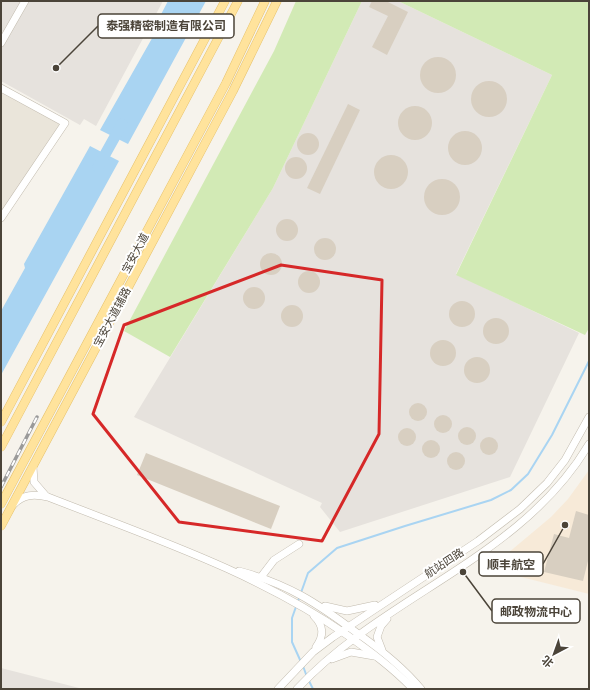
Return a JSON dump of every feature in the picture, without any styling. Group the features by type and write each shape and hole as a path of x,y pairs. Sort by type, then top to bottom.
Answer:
{"main road":[{"path":"1,422 226,1"},
{"path":"1,447 238,1"},
{"name":"宝安大道","path":"1,504 226,83 265,1"},
{"name":"宝安大道辅路","path":"1,526 236,85 277,1"},
{"path":"157,234 165,197"},
{"path":"28,371 74,309"}],"street":[{"path":"1,43 25,1"},
{"path":"1,88 65,123 1,218"},
{"name":"航站四路","path":"278,689 313,652 341,631 478,541 520,509 547,483 565,460 589,417"},
{"name":"航站四路","path":"297,689 321,664 352,639 479,555 520,525 563,482 589,444"},
{"path":"33,466 34,482 41,492 48,497 222,566 273,591 307,609 352,639 382,655 413,689"},
{"path":"11,506 17,500 27,495 48,497"},
{"path":"260,576 274,560 300,544"},
{"path":"222,566 277,582 315,602 359,634 421,689"},
{"path":"315,602 335,609 347,611 358,610 383,603"},
{"path":"307,609 322,627 321,640 313,652"},
{"path":"382,655 378,643 378,631 396,609"},
{"path":"321,664 337,656 351,652 382,655"}],"highlighted area":[{"path":"281,265 382,280 379,434 322,541 179,522 93,414 124,325"}],"shaded area":[{"path":"1,1 163,1 96,126 84,119 80,125 1,81"},
{"path":"362,1 398,1 552,75 456,274 579,333 510,477 340,532 320,507 322,503 134,417 273,188"},
{"path":"1,88 65,123 1,218"},
{"path":"589,470 589,594 489,569 551,517 568,499"},
{"path":"1,668 83,689 1,689"}],"green space":[{"path":"296,1 362,1 273,188 170,357 124,331 274,51"},
{"path":"398,1 589,1 589,328 585,335 456,275 552,75"}],"water":[{"path":"168,1 206,1 128,144 100,130 159,26 156,24"},
{"path":"90,146 119,161 1,375 1,311 25,268 24,264"}],"building":[{"path":"372,1 386,1 408,12 387,55 372,47 388,16 369,7"},
{"path":"438,57 448,60 453,65 456,75 453,85 448,90 438,93 428,90 423,85 420,75 423,65 428,60"},
{"path":"489,81 499,84 504,89 507,99 504,109 499,114 489,117 479,114 474,109 471,99 474,89 479,84"},
{"path":"348,104 360,110 320,194 307,188"},
{"path":"418,106 425,108 430,113 432,123 430,133 425,138 412,140 405,138 400,133 398,120 400,113 405,108"},
{"path":"468,131 475,133 480,138 482,148 480,158 475,163 462,165 455,163 450,158 448,145 450,138 455,133"},
{"path":"308,133 316,136 319,144 316,152 308,155 300,152 297,144 300,136"},
{"path":"394,155 401,157 406,162 408,172 406,182 401,187 388,189 381,187 376,182 374,169 376,162 381,157"},
{"path":"296,157 304,160 307,168 304,176 296,179 288,176 285,168 288,160"},
{"path":"442,179 452,182 457,187 460,197 457,207 452,212 442,215 432,212 427,207 424,197 427,187 432,182"},
{"path":"287,219 295,222 298,230 295,238 287,241 279,238 276,230 279,222"},
{"path":"325,238 333,241 336,249 333,257 325,260 317,257 314,249 317,241"},
{"path":"271,253 279,256 282,264 279,272 271,275 263,272 260,264 263,256"},
{"path":"309,271 317,274 320,282 317,290 309,293 301,290 298,282 301,274"},
{"path":"254,287 262,290 265,298 262,306 254,309 246,306 243,298 246,290"},
{"path":"462,301 471,305 475,314 471,323 462,327 453,323 449,314 453,305"},
{"path":"292,305 300,308 303,316 300,324 292,327 284,324 281,316 284,308"},
{"path":"496,318 505,322 509,331 505,340 496,344 487,340 483,331 487,322"},
{"path":"443,340 452,344 456,353 452,362 443,366 434,362 430,353 434,344"},
{"path":"477,357 487,360 490,370 487,380 477,383 467,380 464,370 467,360"},
{"path":"418,403 424,406 427,412 424,418 418,421 412,418 409,412 412,406"},
{"path":"443,415 449,418 452,424 449,430 443,433 437,430 434,424 437,418"},
{"path":"467,427 473,430 476,436 473,442 467,445 461,442 458,436 461,430"},
{"path":"407,428 413,431 416,437 413,443 407,446 401,443 398,437 401,431"},
{"path":"489,437 495,440 498,446 495,452 489,455 483,452 480,446 483,440"},
{"path":"431,440 437,443 440,449 437,455 431,458 425,455 422,449 425,443"},
{"path":"456,452 462,455 465,461 462,467 456,470 450,467 447,461 450,455"},
{"path":"146,453 280,506 271,529 137,475"},
{"path":"576,511 589,515 589,557 583,581 544,572 554,534 569,538"}],"waterway":[{"path":"98,167 122,124"},
{"path":"301,662 292,642 292,618 308,573 337,548 491,500 511,490 528,474 552,435 589,361"},
{"path":"303,666 307,677"},
{"path":"309,681 313,689"}],"railway":[{"path":"1,487 37,417"}],"place":[{"name":"泰强精密制造有限公司","path":"56,68"},
{"name":"顺丰航空","path":"565,525"},
{"name":"邮政物流中心","path":"463,572"}]}
